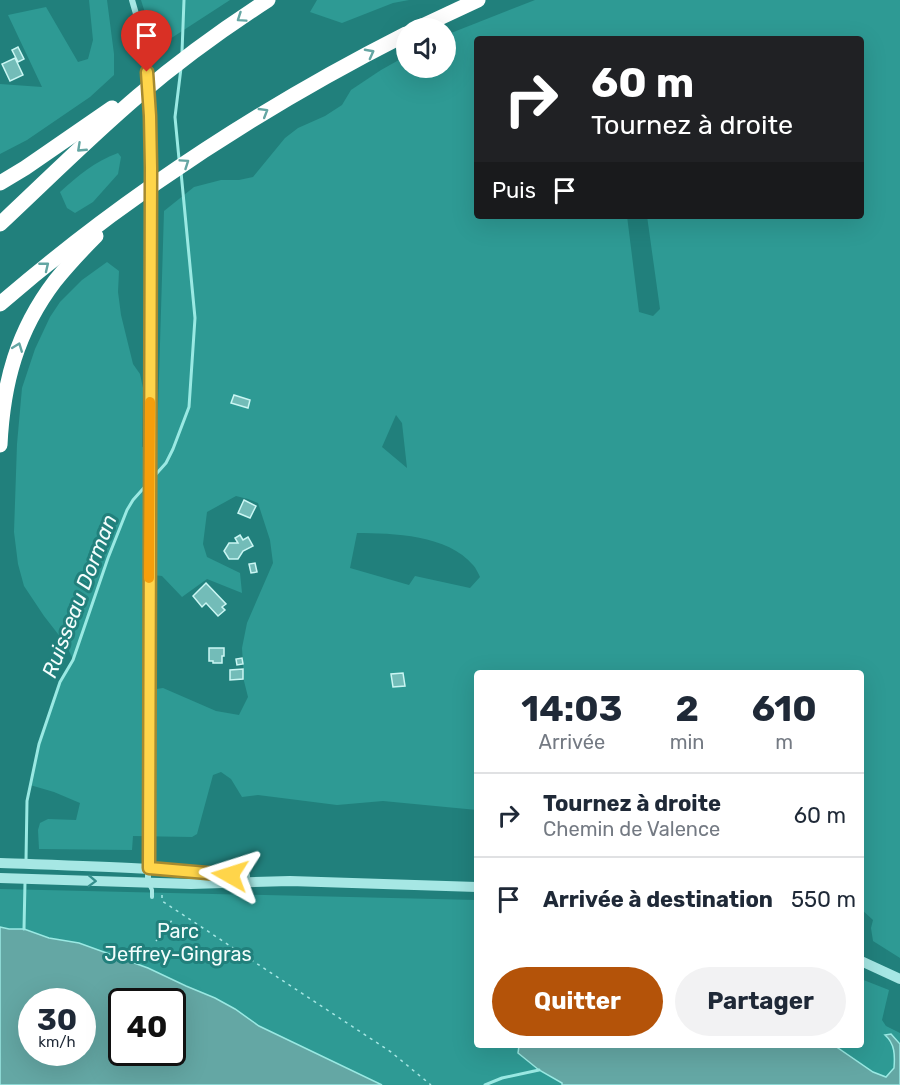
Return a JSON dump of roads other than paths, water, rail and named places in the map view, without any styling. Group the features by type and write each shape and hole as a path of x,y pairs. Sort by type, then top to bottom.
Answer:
{"highway":[{"path":"0,183 124,104 214,36 268,0"},
{"path":"439,18 478,0"},
{"path":"0,304 122,207 215,143 315,83 396,39"},
{"path":"0,225 124,104"},
{"path":"0,445 8,381 18,346 30,321 43,298 64,270 122,207"}],"street":[{"path":"132,0 143,45 150,116 148,882"},
{"path":"0,863 149,868 290,881"},
{"path":"0,878 191,884 290,881 474,887"},
{"path":"864,962 900,979"}],"lane":[{"path":"148,882 152,890 152,897"}],"water":[{"path":"0,927 24,929 49,938 79,943 148,968 215,998 259,1026 382,1085 0,1085"},
{"path":"891,1034 900,1044 900,1085 562,1085 518,1053 519,1048 838,1048 873,1072 886,1077 894,1068 894,1050 885,1035"}],"waterway":[{"name":"Ruisseau Dorman","path":"182,52 184,0"},
{"name":"Ruisseau Dorman","path":"179,159 175,117 181,68"},
{"name":"Ruisseau Dorman","path":"26,860 27,801 39,744 60,682 73,660 127,510 166,463 189,407 195,318 181,172"},
{"name":"Ruisseau Dorman","path":"24,929 25,882"},
{"path":"485,1085 502,1078 539,1070"}],"park label":[{"name":"Parc Jeffrey-Gingras","path":"178,942"}]}
